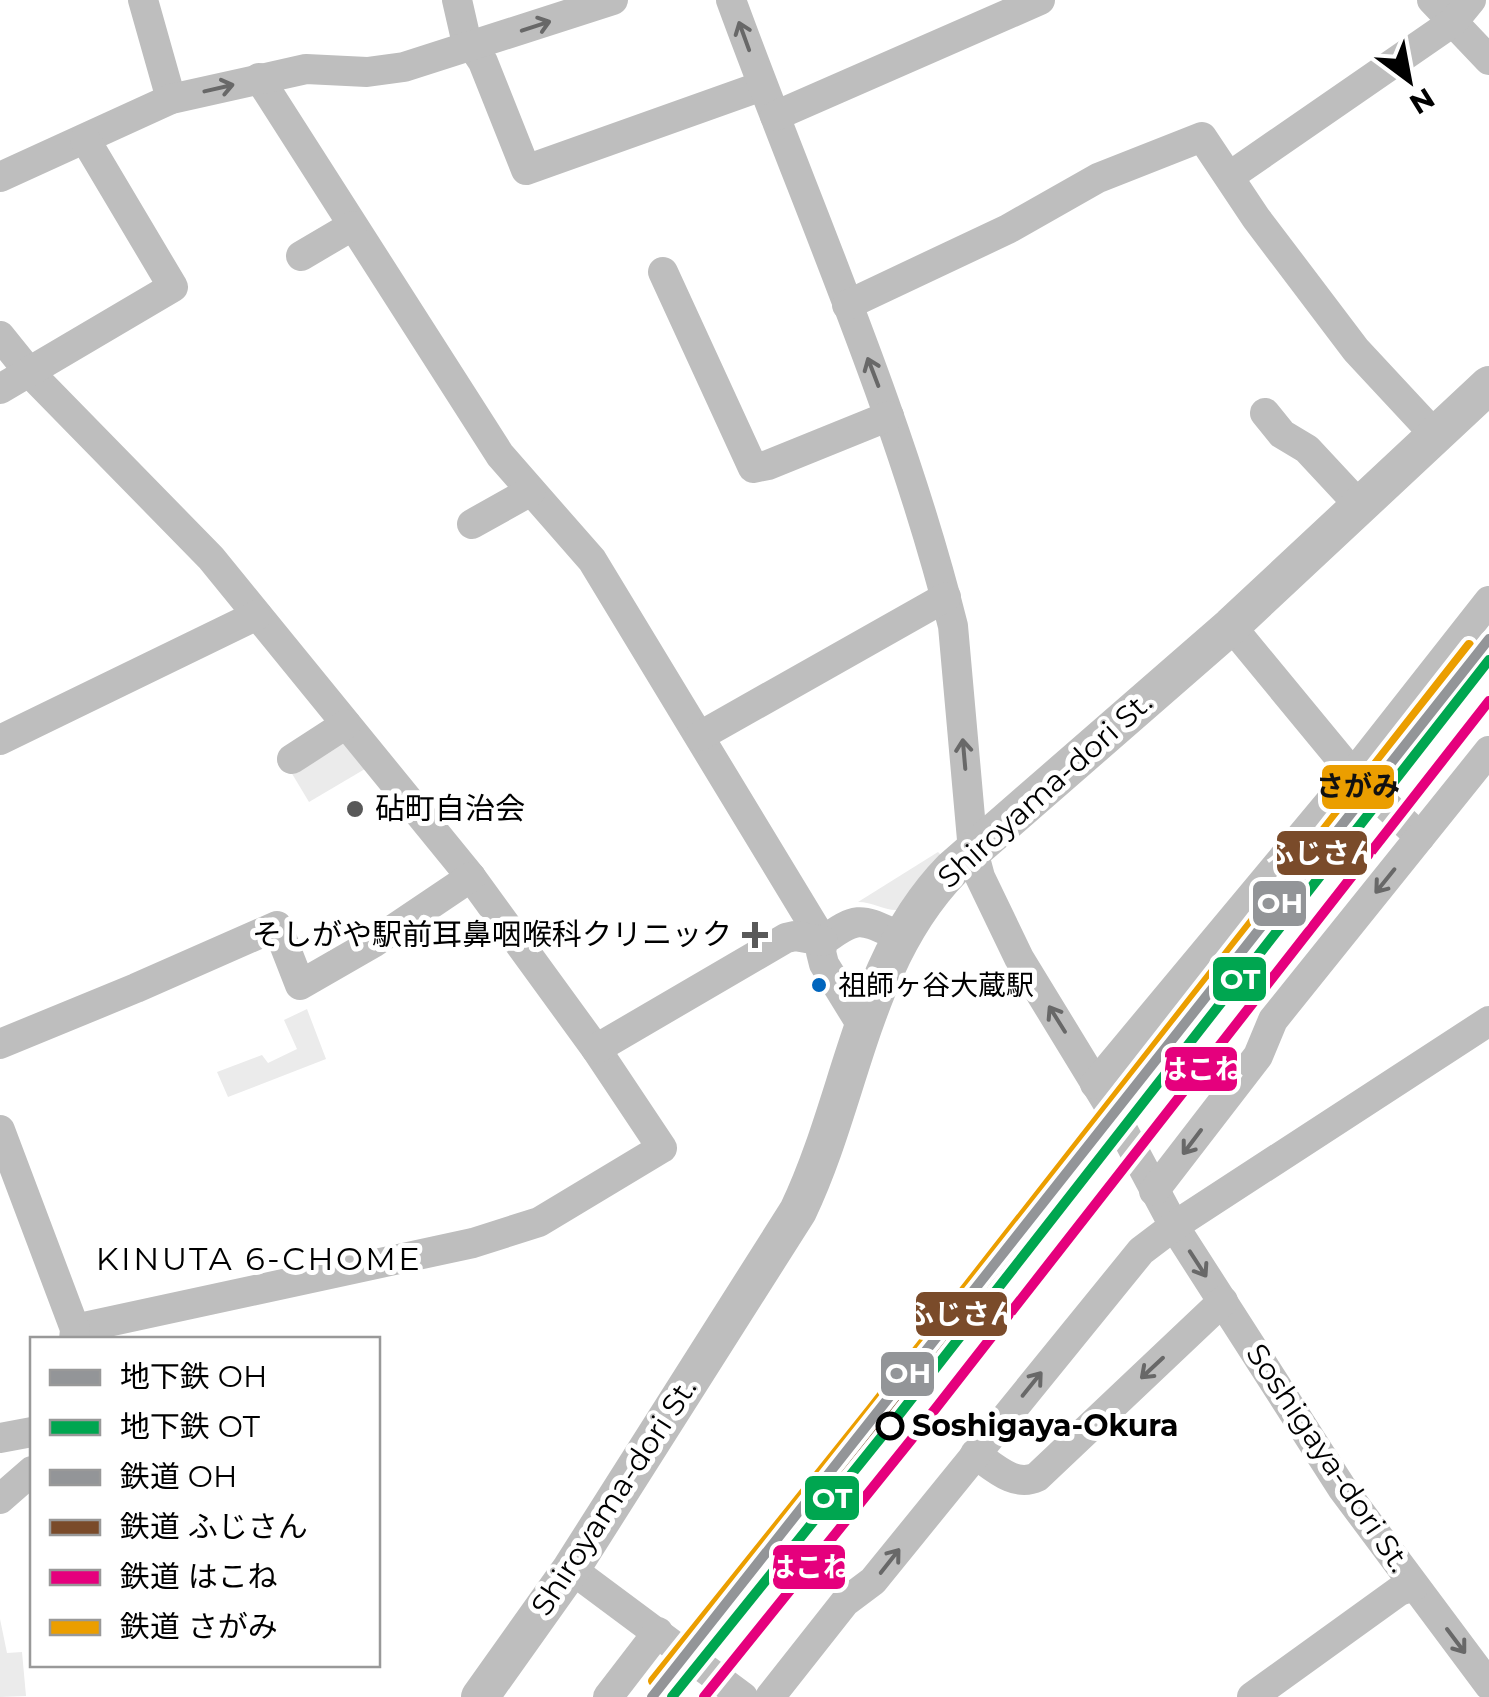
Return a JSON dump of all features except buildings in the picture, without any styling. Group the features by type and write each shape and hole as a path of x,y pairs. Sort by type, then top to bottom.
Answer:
{"street":[{"path":"143,0 170,99"},
{"path":"456,0 472,47 483,62 526,170 762,86"},
{"path":"0,177 170,99 306,69 368,72 404,67 613,0"},
{"name":"Soshigaya-dori St.","path":"731,0 890,416 946,597 953,626 972,852 980,877 1019,958 1096,1084 1174,1226 1342,1488 1489,1685"},
{"path":"774,116 1040,0"},
{"path":"1230,176 1452,7 1489,60"},
{"path":"259,78 500,455 592,560 823,941 824,964 864,1029"},
{"path":"847,305 1008,229 1098,178 1202,137 1256,218 1356,350 1436,436"},
{"path":"0,389 174,287 85,138"},
{"path":"301,256 352,226"},
{"path":"663,272 753,468 890,416"},
{"path":"0,336 29,372 212,558 471,877 596,1049 662,1148 539,1222 404,1259 75,1334 2,1144"},
{"name":"Shiroyama-dori St.","path":"480,1697 570,1569 798,1211 900,937 934,888 1231,626 1489,385"},
{"path":"1265,413 1282,434 1307,449 1362,507"},
{"path":"472,524 531,491"},
{"path":"700,736 946,597"},
{"path":"1096,1084 1353,774 1489,601"},
{"path":"0,740 257,615"},
{"path":"1231,626 1353,774 1420,837"},
{"path":"292,759 346,724"},
{"path":"1154,1191 1258,1056 1274,1020 1489,750"},
{"path":"0,1044 277,926 300,985 373,943 471,877"},
{"path":"596,1049 786,938 823,941 852,922 864,921 900,937"},
{"path":"775,1691 845,1602 874,1581 1142,1251 1174,1226 1489,1021"},
{"path":"974,1454 1013,1480 1030,1481 1037,1477 1223,1301"},
{"path":"0,1438 30,1432"},
{"path":"0,1499 30,1473"},
{"path":"570,1569 742,1697"},
{"path":"1252,1697 1398,1591 1414,1586"},
{"path":"608,1697 658,1632"}],"shaded area":[{"path":"342,739 370,766 309,802 291,772"},
{"path":"938,852 941,855 898,910 858,902"},
{"path":"307,1009 326,1059 228,1097 217,1072 262,1055 268,1063 297,1049 284,1020"},
{"path":"0,1619 7,1653 22,1652 26,1696 0,1697"}],"metro line":[{"name":"OH","path":"652,1697 1489,639"},
{"name":"OT","path":"672,1697 891,1425 1489,660"}],"rail line":[{"name":"さがみ","path":"653,1681 1469,645"},
{"name":"ふじさん","path":"662,1689 881,1417 1479,652"},
{"name":"OH","path":"668,1697 1489,659"},
{"name":"はこね","path":"704,1697 911,1440 1489,701"}],"place":[{"name":"砧町自治会","path":"355,809"},
{"name":"そしがや駅前耳鼻咽喉科クリニック","path":"755,935"},
{"name":"祖師ヶ谷大蔵駅","path":"819,985"},
{"name":"Soshigaya-Okura","path":"890,1426"}],"district":[{"name":"KINUTA 6-CHOME","path":"259,1259"}]}
